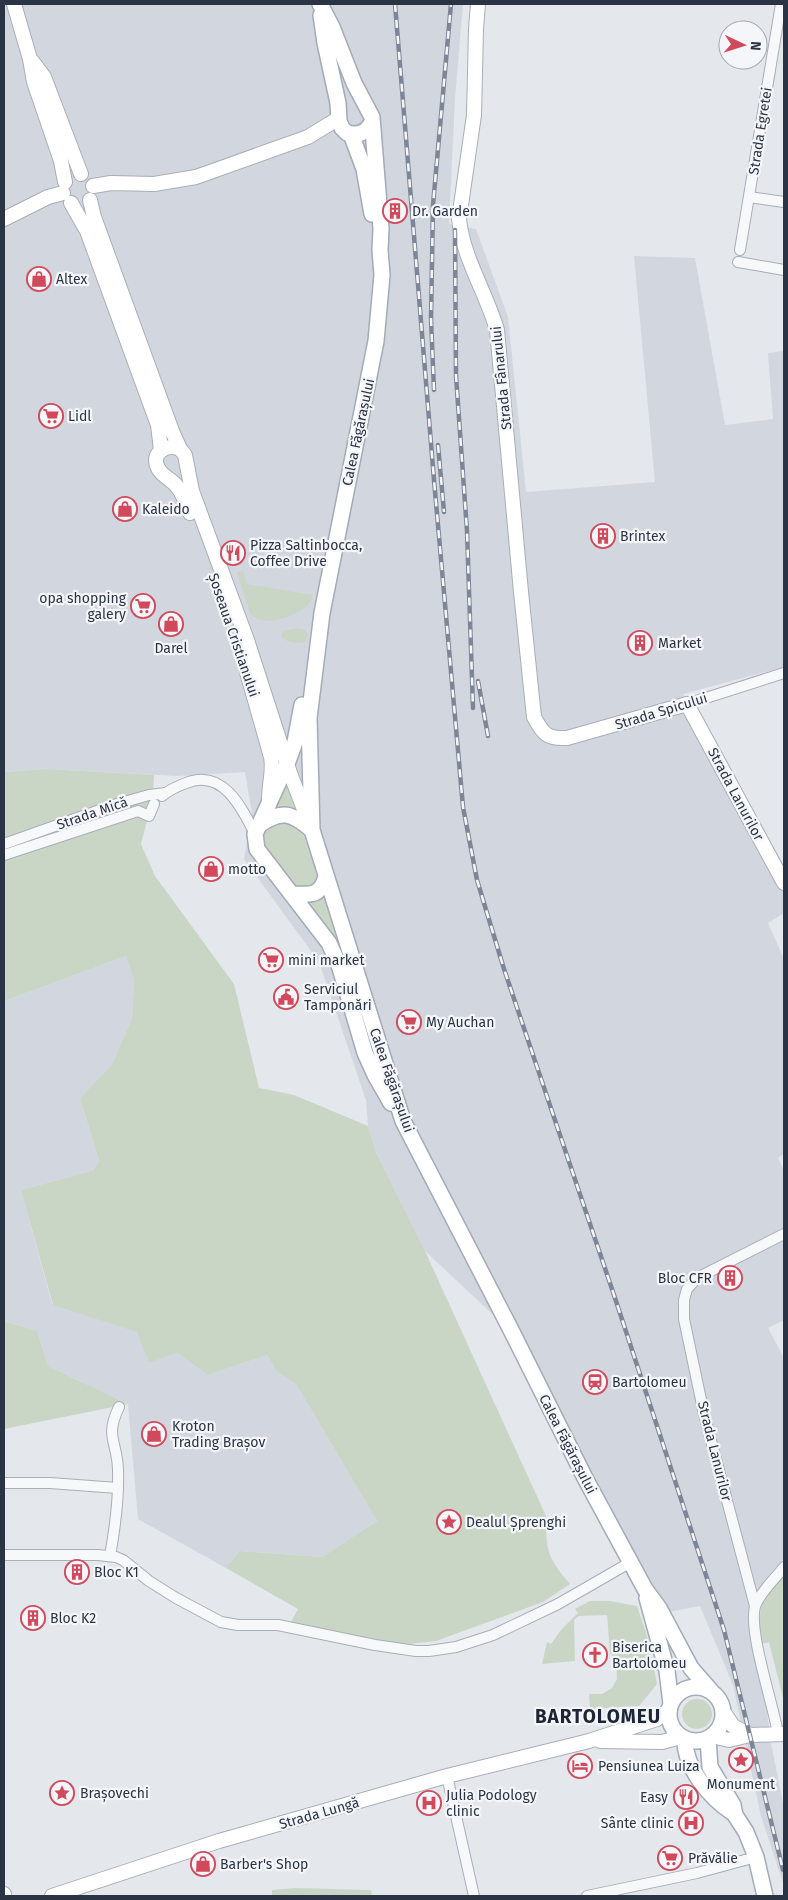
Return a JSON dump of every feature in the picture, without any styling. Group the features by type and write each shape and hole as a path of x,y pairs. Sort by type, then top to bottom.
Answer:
{"main road":[{"name":"Calea Făgărașului","path":"320,4 332,27 354,84 371,112 375,132 382,229 380,250"},
{"name":"Calea Făgărașului","path":"320,4 325,43 339,115 342,128 349,134 364,169 380,250 382,275 376,340 322,613 309,718 312,830 403,1121 510,1328 584,1478 645,1589 660,1608 691,1668 711,1691"},
{"path":"339,115 344,106 351,102 365,104"},
{"path":"349,134 362,134 372,122"},
{"name":"Calea Făgărașului","path":"257,830 295,742 316,626 322,613"},
{"path":"312,830 295,817 288,815 274,816 257,830 257,849 321,931 335,956 366,1053 375,1075 403,1121"},
{"path":"293,894 316,893 324,885 326,876"},
{"name":"Calea Făgărașului","path":"645,1589 664,1660 670,1707"},
{"path":"691,1687 711,1691 717,1696 724,1711 720,1728 710,1738 696,1742 683,1738 673,1728 669,1716 670,1707 679,1693 691,1687"},
{"path":"683,1738 688,1758 695,1773 711,1793 736,1815"},
{"path":"710,1738 710,1767 733,1805 736,1815 746,1832 756,1857 765,1896"}],"street":[{"name":"Șoseaua Cristianului","path":"14,4 30,59 34,82 61,161 66,193 87,230 158,425 161,450 156,458 157,467 184,495 238,641 272,757 269,804"},
{"name":"Strada Fânarului","path":"478,4 474,115 459,219 460,233 498,330 534,717 540,728"},
{"name":"Strada Egretei","path":"740,250 780,36 781,4"},
{"name":"Șoseaua Cristianului","path":"30,59 44,77 81,174"},
{"path":"308,137 339,115"},
{"path":"94,186 111,183 154,184 178,181 196,177 308,137 349,134"},
{"path":"4,219 48,197 66,193 83,204 90,200 93,195 94,186 90,178 81,174 72,175 66,193"},
{"path":"749,197 784,202"},
{"name":"Șoseaua Cristianului","path":"90,200 94,217 146,362 180,449 185,455 192,491 247,640 287,764 312,830"},
{"path":"738,262 784,270"},
{"path":"161,450 170,446 180,449"},
{"path":"166,476 179,475 186,464"},
{"name":"Strada Spicului","path":"540,728 544,734 552,738 567,738 688,704 784,673"},
{"name":"Strada Lanurilor","path":"688,704 784,883"},
{"path":"166,793 191,781 203,780 213,782 231,794 257,830"},
{"name":"Strada Mică","path":"4,856 138,811 154,804 166,793"},
{"name":"Strada Mică","path":"4,844 118,804 150,795 166,793"},
{"name":"Strada Mică","path":"138,811 149,816 154,804"},
{"name":"Strada Lanurilor","path":"755,1606 704,1414 684,1319 684,1300 688,1286 696,1278 784,1234"},
{"path":"110,1556 116,1521 118,1488 118,1462 111,1427 119,1407"},
{"path":"4,1483 50,1483 118,1488"},
{"path":"4,1555 110,1556 123,1560 149,1581 221,1622 238,1625 278,1625 375,1645 423,1651 449,1648 493,1635 558,1604 631,1562"},
{"path":"710,1738 729,1740 750,1735 781,1734 754,1632 755,1606 762,1593 784,1567"},
{"name":"Strada Lungă","path":"52,1896 220,1841 448,1776 589,1741 657,1718 670,1707"},
{"path":"724,1711 733,1726 750,1735"},
{"name":"Strada Lungă","path":"589,1741 657,1742 683,1738"},
{"path":"448,1776 474,1896"},
{"path":"587,1896 697,1873 756,1857"}],"shaded area":[{"path":"4,4 463,4 455,98 449,224 476,229 508,317 526,492 655,482 634,256 695,258 725,425 773,419 768,353 784,351 784,667 683,694 784,887 784,913 768,923 784,959 784,1154 778,1158 784,1171 784,1320 768,1328 784,1358 784,1558 752,1596 771,1743 784,1809 784,1886 761,1816 733,1685 700,1606 648,1616 501,1322 425,1251 376,1152 368,1126 366,1100 319,962 244,859 252,813 245,772 176,776 45,769 4,772"},
{"path":"126,956 134,981 132,1018 112,1064 80,1098 99,1161 94,1170 21,1190 52,1304 138,1332 149,1363 177,1353 208,1375 267,1355 276,1371 296,1384 377,1521 322,1557 240,1551 226,1568 138,1519 128,1404 48,1366 37,1331 4,1321 4,1001"}],"green space":[{"path":"243,571 247,584 313,595 306,607 285,618 268,621 255,618 250,613 237,572"},
{"path":"298,628 306,630 308,636 306,642 287,641 281,637 283,631"},
{"path":"45,769 154,775 153,798 141,844 155,876 234,984 259,1088 294,1095 368,1126 376,1152 425,1251 546,1516 549,1553 570,1584 543,1602 436,1641 399,1645 291,1622 298,1609 226,1568 240,1551 322,1557 377,1521 296,1384 276,1371 267,1355 208,1375 177,1353 149,1363 137,1332 53,1305 21,1190 94,1170 99,1161 80,1098 112,1064 132,1018 134,981 126,956 4,1001 4,772"},
{"path":"286,779 298,814 270,814"},
{"path":"276,820 296,823 302,834 316,875 314,883 308,889 295,888 267,854 262,836 266,828"},
{"path":"324,895 337,936 332,938 304,903"},
{"path":"4,1321 37,1331 48,1366 128,1404 4,1429"},
{"path":"784,1574 784,1702 769,1642 761,1644 760,1612 769,1592"},
{"path":"590,1601 610,1601 637,1606 647,1636 657,1684 639,1706 590,1709 589,1694 602,1694 612,1688 617,1679 616,1660 610,1653 607,1615 579,1616 574,1620 575,1661 542,1664 547,1642 551,1644 561,1630 578,1613 575,1609"},
{"path":"697,1699 708,1703 712,1714 708,1725 697,1729 686,1725 682,1714 686,1703"},
{"path":"295,1888 371,1890 372,1896 272,1896 272,1890"}],"railway":[{"path":"395,4 463,807 477,880 504,969 724,1630 783,1870"},
{"path":"434,390 431,319 433,205 451,4"},
{"path":"455,230 456,376 467,531 473,708"},
{"path":"438,445 444,512"},
{"path":"478,681 488,736"}],"place":[{"name":"Dr. Garden","path":"395,211"},
{"name":"Altex","path":"39,279"},
{"name":"Lidl","path":"51,416"},
{"name":"Kaleido","path":"125,509"},
{"name":"Brintex","path":"603,536"},
{"name":"Pizza Saltinbocca, Coffee Drive","path":"233,553"},
{"name":"opa shopping galery","path":"143,606"},
{"name":"Darel","path":"171,624"},
{"name":"Market","path":"640,643"},
{"name":"motto","path":"211,869"},
{"name":"mini market","path":"271,960"},
{"name":"Serviciul Tamponări","path":"286,997"},
{"name":"My Auchan","path":"409,1022"},
{"name":"Bloc CFR","path":"730,1278"},
{"name":"Bartolomeu","path":"595,1382"},
{"name":"Kroton Trading Brașov","path":"154,1434"},
{"name":"Dealul Șprenghi","path":"449,1522"},
{"name":"Bloc K1","path":"77,1572"},
{"name":"Bloc K2","path":"33,1618"},
{"name":"Biserica Bartolomeu","path":"595,1655"},
{"name":"Monument","path":"741,1760"},
{"name":"Pensiunea Luiza","path":"580,1766"},
{"name":"Brașovechi","path":"62,1793"},
{"name":"Easy","path":"686,1797"},
{"name":"Julia Podology clinic","path":"429,1803"},
{"name":"Sânte clinic","path":"691,1823"},
{"name":"Prăvălie","path":"670,1858"},
{"name":"Barber's Shop","path":"203,1864"}],"district":[{"name":"BARTOLOMEU","path":"598,1716"}]}
